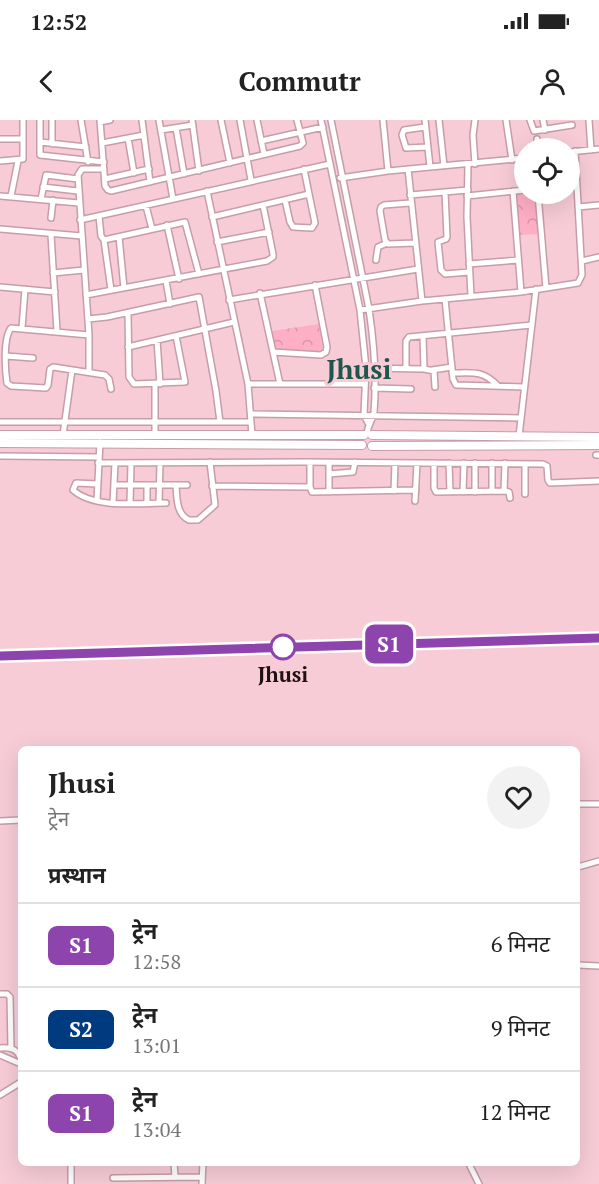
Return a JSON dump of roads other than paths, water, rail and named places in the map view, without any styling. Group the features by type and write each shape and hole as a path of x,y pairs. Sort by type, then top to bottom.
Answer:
{"highway":[{"path":"362,445 361,438 368,434"},
{"path":"368,434 375,440 372,446"},
{"path":"0,435 368,434 599,437"},
{"path":"0,443 362,445 368,448 372,446 599,445"}],"street":[{"path":"0,160 18,161 24,157 23,120"},
{"path":"40,120 40,154 42,156 104,166"},
{"path":"51,120 52,144"},
{"path":"81,120 88,162"},
{"path":"110,120 100,121 106,189 111,191 300,146 303,142 297,120"},
{"path":"142,120 150,182"},
{"path":"159,120 173,199"},
{"path":"221,120 230,163"},
{"path":"240,120 251,180"},
{"path":"257,120 264,154"},
{"path":"321,120 360,310 366,368 364,415 368,423 368,434"},
{"path":"331,120 369,309 375,388 374,415 368,423"},
{"path":"383,120 388,171"},
{"path":"424,120 430,167"},
{"path":"439,120 444,166"},
{"path":"475,120 473,135 476,164"},
{"path":"332,179 388,171 512,160 506,120"},
{"path":"530,120 534,131 572,125"},
{"path":"543,120 545,130"},
{"path":"560,120 561,127"},
{"path":"589,120 591,150"},
{"path":"161,130 192,123 199,171"},
{"path":"261,141 323,127"},
{"path":"176,128 184,174"},
{"path":"425,128 404,130 402,135 406,148 427,147"},
{"path":"102,143 144,135"},
{"path":"128,138 134,172"},
{"path":"0,139 23,139"},
{"path":"40,142 86,147"},
{"path":"580,151 599,149"},
{"path":"11,196 18,161"},
{"path":"80,220 330,164"},
{"path":"468,164 471,296"},
{"path":"89,372 89,334 78,172 82,169 104,166"},
{"path":"105,179 149,169"},
{"path":"285,200 293,227 312,228 315,223 304,169"},
{"path":"408,169 422,301"},
{"path":"41,199 45,177 48,175 78,179"},
{"path":"43,187 78,191"},
{"path":"207,191 248,384 252,435"},
{"path":"410,195 513,191 521,292"},
{"path":"445,192 447,237 438,242 441,270 445,274 470,272"},
{"path":"212,217 309,194"},
{"path":"0,196 79,203"},
{"path":"51,218 53,200"},
{"path":"387,243 380,209 384,205 410,203"},
{"path":"539,204 546,288"},
{"path":"360,310 422,301 521,292 578,283 582,275 582,261 577,204"},
{"path":"86,296 267,261 273,257 263,205"},
{"path":"578,207 599,205"},
{"path":"147,206 152,229"},
{"path":"99,216 111,290"},
{"path":"104,240 182,222 186,224 199,274"},
{"path":"167,225 179,279"},
{"path":"0,229 82,236"},
{"path":"217,242 269,232"},
{"path":"51,235 57,331"},
{"path":"119,237 124,288"},
{"path":"376,260 376,249 387,243 391,245 415,243"},
{"path":"582,261 599,257"},
{"path":"469,264 518,260"},
{"path":"229,300 260,293 418,269"},
{"path":"54,273 84,270"},
{"path":"166,281 170,304"},
{"path":"273,352 321,355 326,352 315,285"},
{"path":"0,287 55,292"},
{"path":"22,328 25,289"},
{"path":"519,436 536,289"},
{"path":"260,293 280,384"},
{"path":"88,319 128,313 199,297 220,422"},
{"path":"445,299 454,383 458,386 525,387"},
{"path":"128,313 129,377 132,383 185,382 176,336"},
{"path":"128,347 234,322"},
{"path":"406,368 407,339 532,326"},
{"path":"89,334 14,327 9,330 3,347 6,356 3,378 9,385 44,388 48,385 52,368 72,370 108,376 111,389"},
{"path":"423,336 424,369"},
{"path":"154,435 157,340"},
{"path":"6,356 33,358"},
{"path":"366,368 452,370 483,374 498,386"},
{"path":"63,435 72,370"},
{"path":"432,370 435,374 435,387"},
{"path":"248,384 411,389"},
{"path":"251,414 521,418"},
{"path":"0,422 251,422"},
{"path":"98,501 100,445"},
{"path":"0,456 99,458 115,463 525,464 546,465 550,483 599,481"},
{"path":"176,485 181,514 185,519 194,521 201,518 215,505 210,462"},
{"path":"310,462 312,492 416,490"},
{"path":"329,462 329,492"},
{"path":"329,474 353,472 356,462"},
{"path":"113,503 115,463"},
{"path":"130,503 131,463"},
{"path":"159,463 159,503"},
{"path":"394,491 395,463"},
{"path":"416,501 417,463"},
{"path":"434,463 434,490 437,493 504,491 509,492 510,498"},
{"path":"449,463 450,492"},
{"path":"463,492 464,463"},
{"path":"475,463 475,492"},
{"path":"492,463 492,491"},
{"path":"504,491 505,464"},
{"path":"525,464 525,494"},
{"path":"98,484 77,483 74,486 76,492 98,501 166,504"},
{"path":"114,485 187,485"},
{"path":"147,486 147,503"},
{"path":"212,486 310,487"},
{"path":"580,804 599,804"},
{"path":"0,821 18,820"},
{"path":"580,866 599,861"},
{"path":"580,965 599,966"},
{"path":"0,994 7,994 10,997 11,1048"},
{"path":"0,1048 11,1048 18,1052"},
{"path":"0,1055 18,1062"},
{"path":"0,1095 18,1084"},
{"path":"71,1166 71,1184"},
{"path":"174,1166 175,1177"},
{"path":"470,1166 479,1184"},
{"path":"114,1178 159,1181 175,1177 202,1180"}],"railway":[{"path":"0,656 599,638"}],"train":[{"name":"S1","path":"0,656 599,638"}],"place":[{"name":"Jhusi","path":"283,647"}],"district":[{"name":"Jhusi","path":"359,370"}]}
